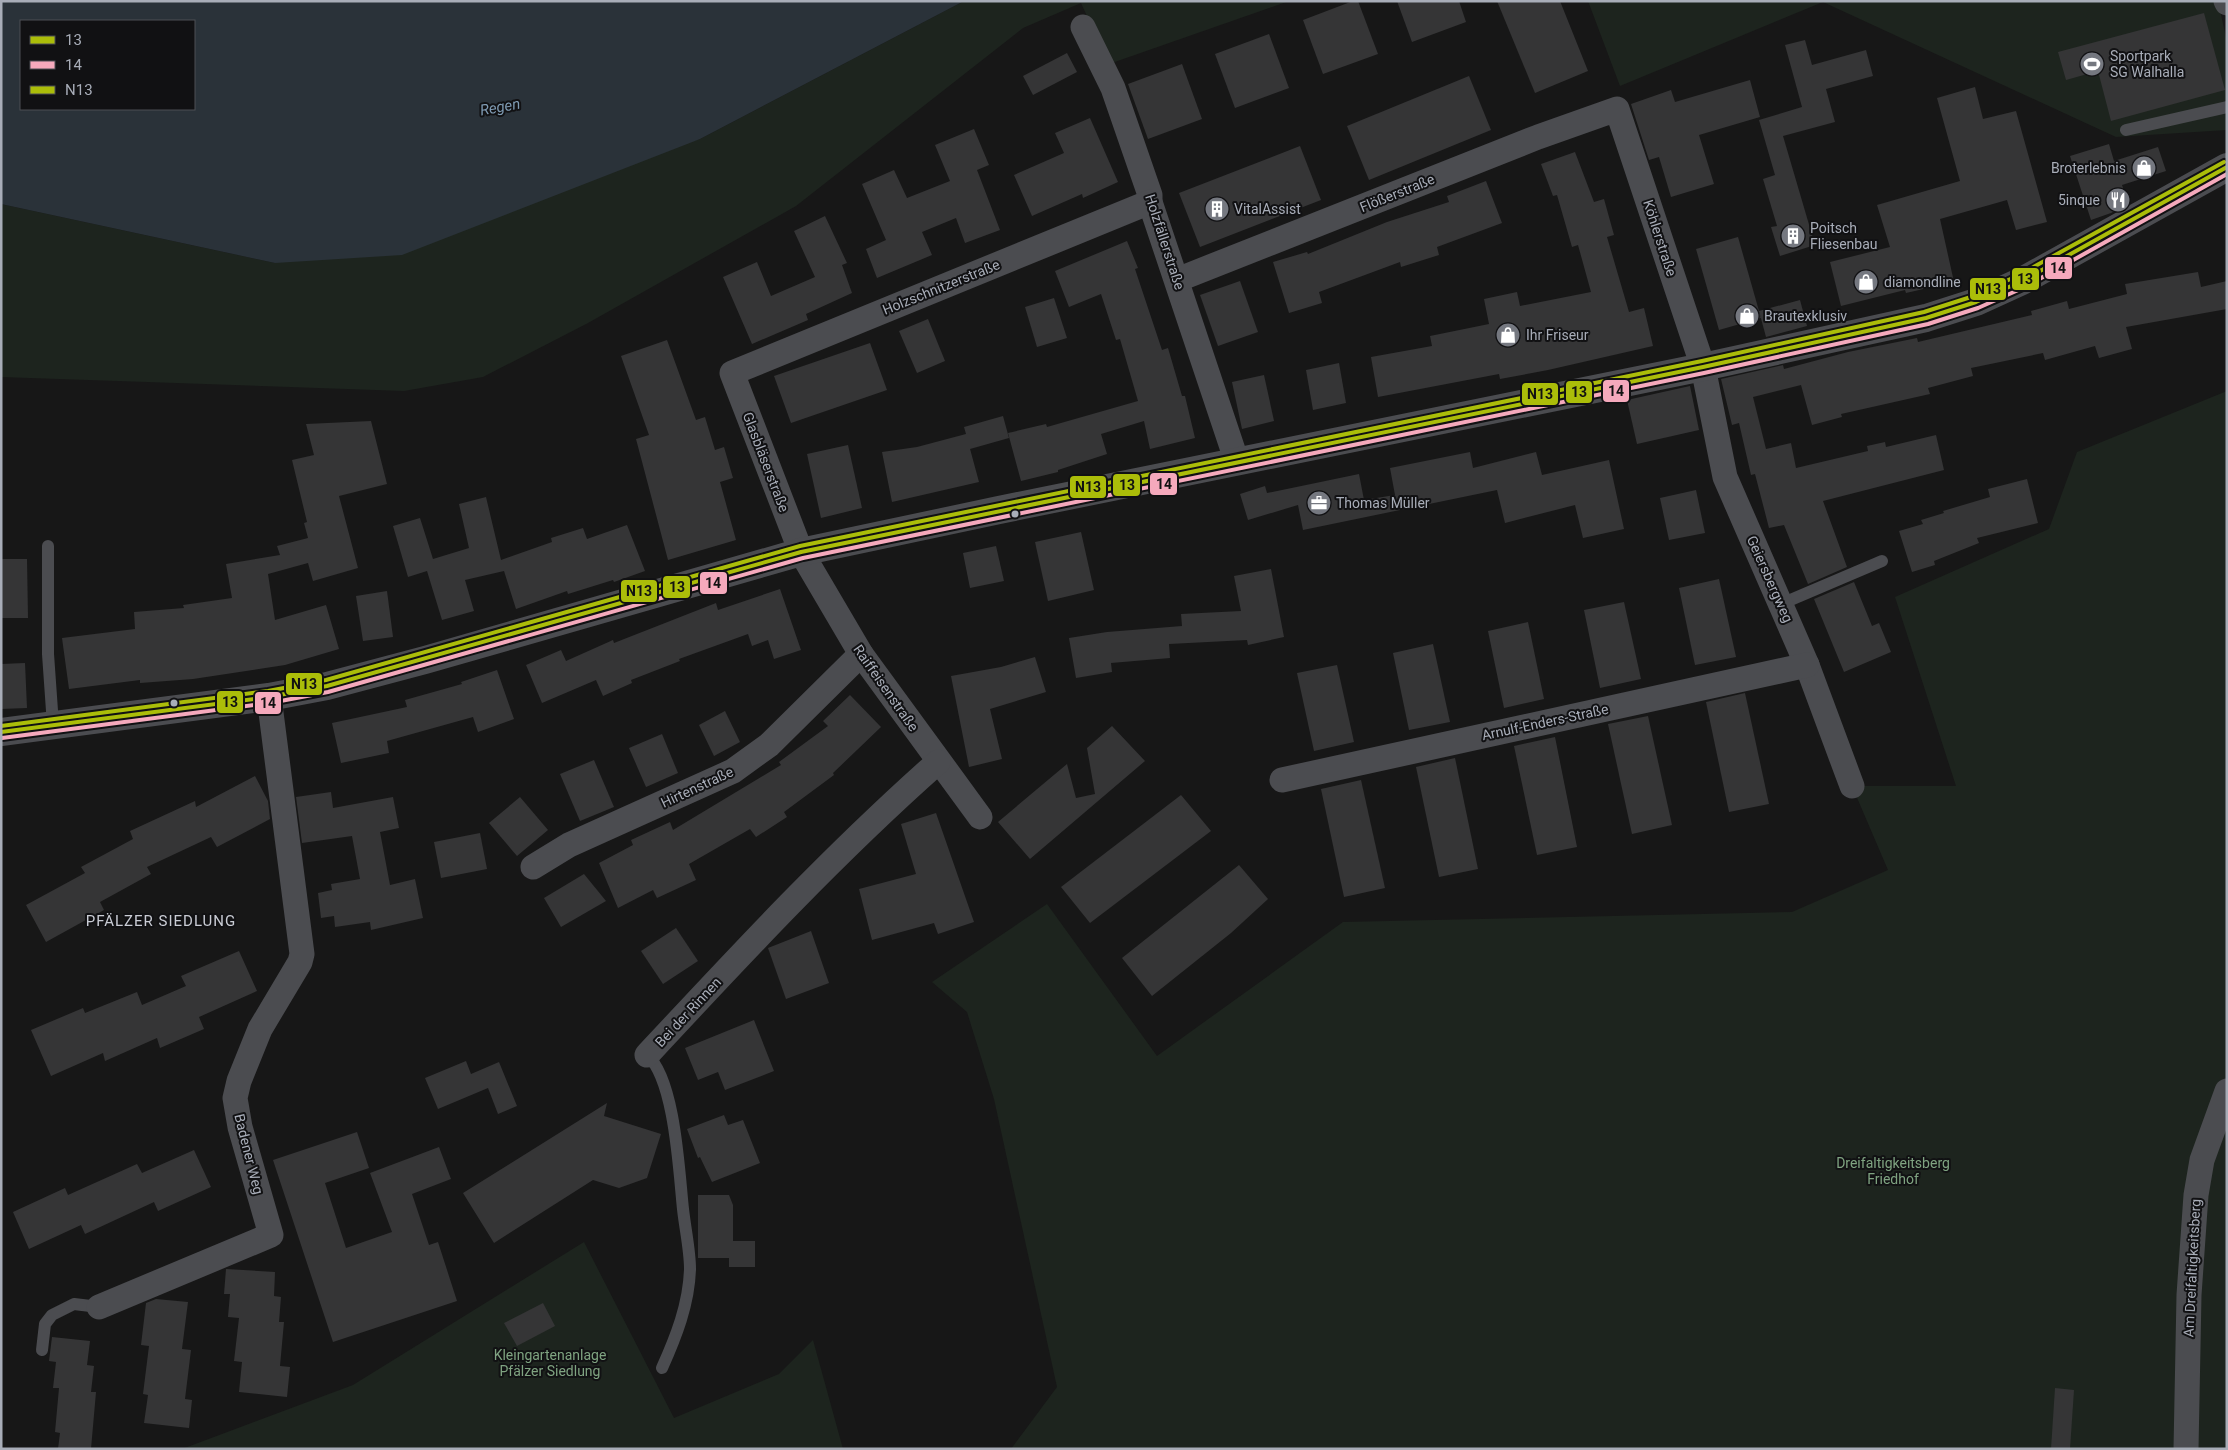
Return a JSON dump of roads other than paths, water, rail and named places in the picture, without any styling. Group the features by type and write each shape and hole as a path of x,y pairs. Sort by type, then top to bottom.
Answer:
{"street":[{"name":"Holzfällerstraße","path":"1082,27 1113,88 1237,462"},
{"name":"Flößerstraße","path":"1177,280 1538,137 1617,109"},
{"name":"Köhlerstraße","path":"1617,109 1703,367"},
{"path":"1,732 269,697 327,686 415,663 801,552 1703,367 1926,318 1976,302 2022,281 2227,167"},
{"name":"Holzschnitzerstraße","path":"732,373 1150,202"},
{"name":"Geiersbergweg","path":"1703,367 1725,477 1807,665 1852,786"},
{"name":"Glasbläserstraße","path":"732,373 801,552"},
{"name":"Raiffeisenstraße","path":"801,552 861,654 980,817"},
{"name":"Hirtenstraße","path":"533,867 569,845 733,771 769,744 861,654"},
{"name":"Arnulf-Enders-Straße","path":"1282,780 1807,665"},
{"name":"Badener Weg","path":"99,1307 271,1235 240,1128 235,1098 239,1081 260,1030 300,962 302,954 269,697"},
{"name":"Bei der Rinnen","path":"647,1055 776,916 874,819 938,762"},
{"name":"Am Dreifaltigkeitsberg","path":"2186,1449 2190,1295 2196,1194 2202,1160 2227,1091"}],"lane":[{"path":"2126,130 2227,107"},
{"path":"48,546 48,654 53,725"},
{"path":"1781,604 1882,561"},
{"name":"Bei der Rinnen","path":"647,1055 652,1059 664,1086 672,1112 690,1268 686,1302 674,1341 662,1368"},
{"name":"Badener Weg","path":"42,1350 46,1324 52,1315 74,1304 99,1307"}],"water":[{"name":"Regen","path":"1,1 964,1 700,139 402,255 275,263 1,204"}],"place":[{"name":"Sportpark SG Walhalla","path":"2092,64"},
{"name":"Broterlebnis","path":"2144,168"},
{"name":"5inque","path":"2118,200"},
{"name":"VitalAssist","path":"1217,209"},
{"name":"Poitsch Fliesenbau","path":"1793,236"},
{"name":"diamondline","path":"1866,282"},
{"name":"Brautexklusiv","path":"1747,316"},
{"name":"Ihr Friseur","path":"1508,335"},
{"name":"Thomas Müller","path":"1319,503"}],"district":[{"name":"PFÄLZER SIEDLUNG","path":"161,921"}],"park label":[{"name":"Dreifaltigkeitsberg Friedhof","path":"1893,1172"},
{"name":"Kleingartenanlage Pfälzer Siedlung","path":"550,1364"}]}
